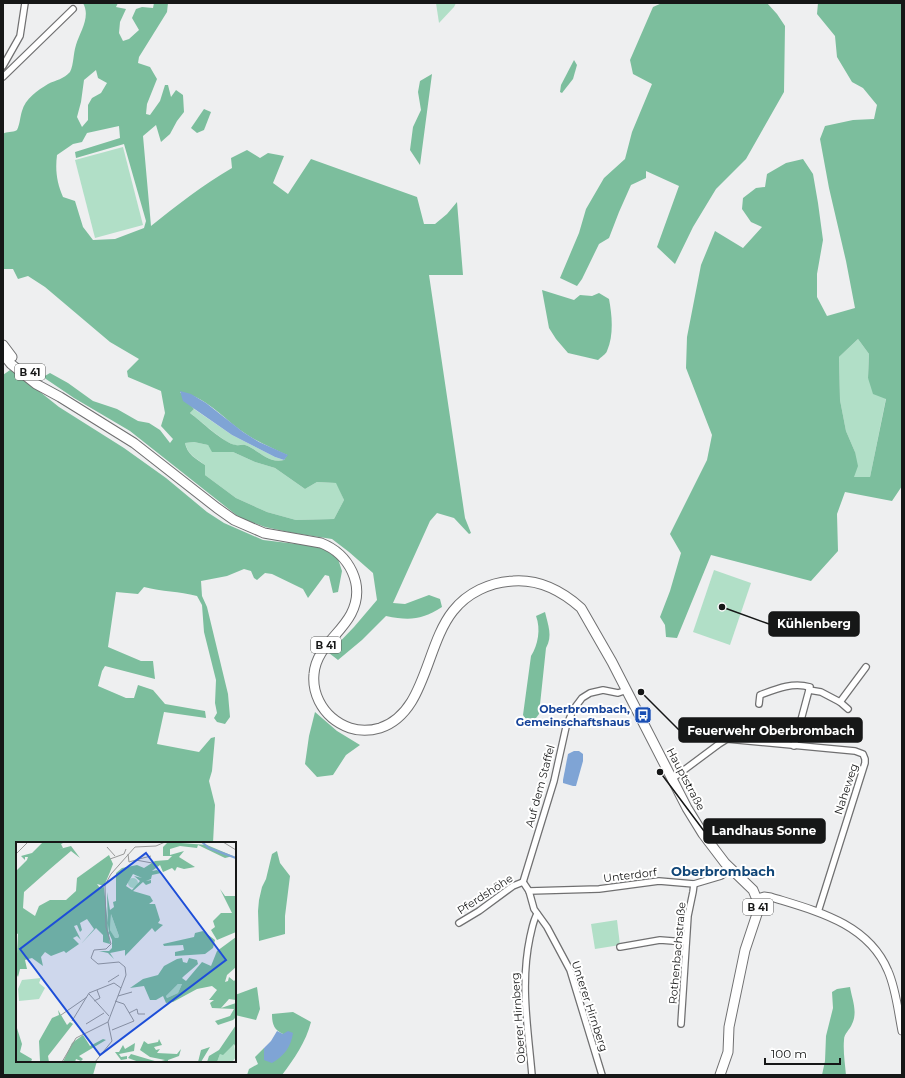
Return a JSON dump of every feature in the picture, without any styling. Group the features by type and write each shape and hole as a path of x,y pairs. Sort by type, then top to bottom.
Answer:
{"main road":[{"name":"B 41","path":"3,345 16,362 60,397"},
{"name":"B 41","path":"3,354 18,371 40,387 60,397"},
{"name":"Hauptstraße","path":"60,397 134,443 234,520 264,533 321,543 335,549 346,560 351,567 356,583 356,599 354,607 351,615 320,654 314,670 314,680 317,698 324,709 334,719 350,728 359,730 377,729 386,726 401,716 407,709 417,690 437,640 447,620 459,604 472,594 488,586 514,581 530,582 550,587 573,601 581,608 612,662 696,824 730,869 750,887 757,898"},
{"name":"B 41","path":"720,1075 728,1052 729,1027 745,950 758,911 759,906 757,898"}],"street":[{"path":"3,66 20,36 25,3"},
{"path":"3,77 73,9"},
{"path":"840,702 866,667"},
{"path":"759,704 760,695 784,686 802,685 810,687 794,746"},
{"name":"Auf dem Staffel","path":"523,882 554,781 566,727 573,710 582,698 590,693 603,690 618,693 627,690"},
{"path":"809,690 821,692 840,702 848,709"},
{"name":"Naheweg","path":"672,779 727,739 859,752 865,756 818,912"},
{"name":"Unterdorf","path":"529,891 599,889 659,881 694,884 722,876 730,869"},
{"name":"Unterer Hirnberg","path":"523,882 529,891 533,907 549,931 570,970 602,1075"},
{"name":"Pferdshöhe","path":"459,922 479,912 514,886 523,882"},
{"name":"Rothenbachstraße","path":"681,1024 688,916 694,884"},
{"path":"757,898 764,896 770,897 818,912 837,920 860,934 878,951 889,971 902,1031"},
{"name":"Oberer Hirnberg","path":"532,1075 524,975 527,951 537,914"},
{"path":"620,947 660,940 686,942"}],"green space":[{"path":"83,3 118,3 116,7 126,9 120,22 119,33 123,41 129,39 139,30 132,18 136,9 142,7 153,8 154,3 168,3 167,12 139,57 138,63 150,67 157,79 147,104 146,114 150,115 160,101 165,85 168,85 171,97 176,90 183,95 184,112 170,134 161,142 156,125 143,136 151,226 190,196 232,168 231,158 247,150 260,158 268,153 284,156 273,183 288,194 311,159 417,197 424,224 435,224 447,214 457,202 463,275 429,275 465,518 471,533 469,534 454,518 437,513 430,521 393,603 405,604 429,595 440,599 442,607 428,615 409,619 386,616 362,640 338,660 329,653 377,600 373,573 332,539 265,527 240,518 130,431 74,398 43,377 50,373 68,383 93,401 117,409 138,421 149,423 160,430 170,443 173,439 161,426 165,413 161,391 128,377 127,371 139,359 110,342 45,287 28,276 18,279 13,269 3,269 3,134 17,130 21,113 32,95 48,84 63,78 70,72 76,45 84,24 86,14","holes":["96,70 98,78 107,83 101,93 92,98 88,105 88,120 82,127 77,117 84,80","119,126 120,138 75,152 76,158 124,144 146,221 144,228 115,239 93,240 83,227 75,201 63,197 57,177 57,155 73,144 82,142 87,133","180,392 198,398 248,436 287,455 284,460 273,460 250,447 231,443 219,436 190,413 194,409","194,442 208,445 212,452 233,452 255,462 275,468 305,489 317,482 336,483 344,500 334,519 296,520 267,512 236,498 205,475 205,465 190,453 185,443"]},
{"path":"436,3 456,3 439,23"},
{"path":"662,3 767,3 785,26 784,92 746,159 716,189 693,227 675,264 657,247 679,186 646,171 646,178 631,185 609,238 599,244 577,286 560,278 579,233 586,209 604,178 625,159 632,132 652,84 633,74 630,60 653,7"},
{"path":"818,3 902,3 902,486 892,501 845,492 837,514 838,551 811,581 711,555 677,638 666,637 665,625 660,617 670,591 681,553 670,534 707,460 712,435 686,368 687,337 701,265 715,231 743,248 762,227 751,222 742,209 743,198 756,188 765,187 767,174 786,163 803,159 813,174 823,240 817,274 817,297 827,316 855,308 820,139 825,126 853,120 874,119 877,105 863,88 852,82 837,57 835,36 817,14","holes":["858,339 869,354 868,378 873,394 886,399 870,477 854,477 858,466 855,452 846,431 840,400 839,357"]},
{"path":"574,60 577,65 573,79 562,93 560,92 561,85"},
{"path":"432,74 420,165 410,150 413,127 421,110 418,92 420,81"},
{"path":"204,109 211,112 204,130 197,133 191,128"},
{"path":"123,147 143,225 95,238 75,160"},
{"path":"542,290 574,300 580,295 592,296 599,293 609,299 612,318 612,332 605,354 598,360 568,353 549,328"},
{"path":"858,339 869,354 868,378 886,398 870,477 854,477 855,452 846,431 840,400 839,357"},
{"path":"10,370 15,372 59,407 124,448 166,478 207,512 224,523 263,540 322,547 338,559 342,571 338,592 333,593 329,576 325,575 308,598 303,589 272,574 265,573 257,580 254,578 251,571 244,569 227,576 201,581 202,596 207,607 228,694 230,717 225,724 217,722 214,718 217,713 215,703 216,680 204,632 202,605 197,596 144,587 138,594 116,592 108,647 141,661 153,661 155,679 105,666 98,686 126,698 134,698 138,685 153,690 165,704 205,711 206,718 164,712 157,744 199,752 211,738 215,737 212,771 209,781 215,805 213,842 16,842 16,1062 97,1062 93,1075 3,1075 3,375"},
{"path":"194,409 232,435 284,460 273,460 245,445 230,443 190,413"},
{"path":"194,442 208,445 213,452 233,452 255,462 275,468 305,489 317,482 337,483 344,500 334,519 296,520 267,512 236,498 205,475 205,465 190,453 186,447 185,443"},
{"path":"714,570 751,583 730,645 693,632"},
{"path":"545,612 550,635 546,648 539,714 533,722 529,724 523,715 531,656 538,637 538,621 536,616"},
{"path":"315,712 337,731 360,745 346,755 333,775 317,777 305,764 309,736"},
{"path":"277,851 280,863 290,876 285,916 285,934 259,941 259,900 272,854"},
{"path":"617,920 620,945 595,949 591,924"},
{"path":"257,987 260,1009 256,1020 236,1015 236,995"},
{"path":"850,987 854,1006 854,1019 844,1038 846,1075 822,1075 825,1061 826,1036 833,1008 832,992 837,989"},
{"path":"293,1012 311,1022 303,1043 282,1075 247,1075 249,1069 258,1064 255,1057 264,1048 264,1060 283,1034 277,1031 274,1026 272,1014"}],"water":[{"path":"180,391 191,394 206,403 243,432 259,442 288,455 284,460 275,457 232,435 183,401"},
{"path":"574,751 579,751 583,754 583,761 576,786 563,783 568,754"},
{"path":"277,1031 283,1034 288,1031 293,1033 291,1043 286,1051 272,1063 264,1060 264,1048 271,1041"}],"place":[{"name":"Kühlenberg","path":"722,607"},
{"name":"Feuerwehr Oberbrombach","path":"641,692"},
{"name":"Oberbrombach, Gemeinschaftshaus","path":"643,715"},
{"name":"Landhaus Sonne","path":"660,772"}],"district":[{"name":"Oberbrombach","path":"723,871"}]}
